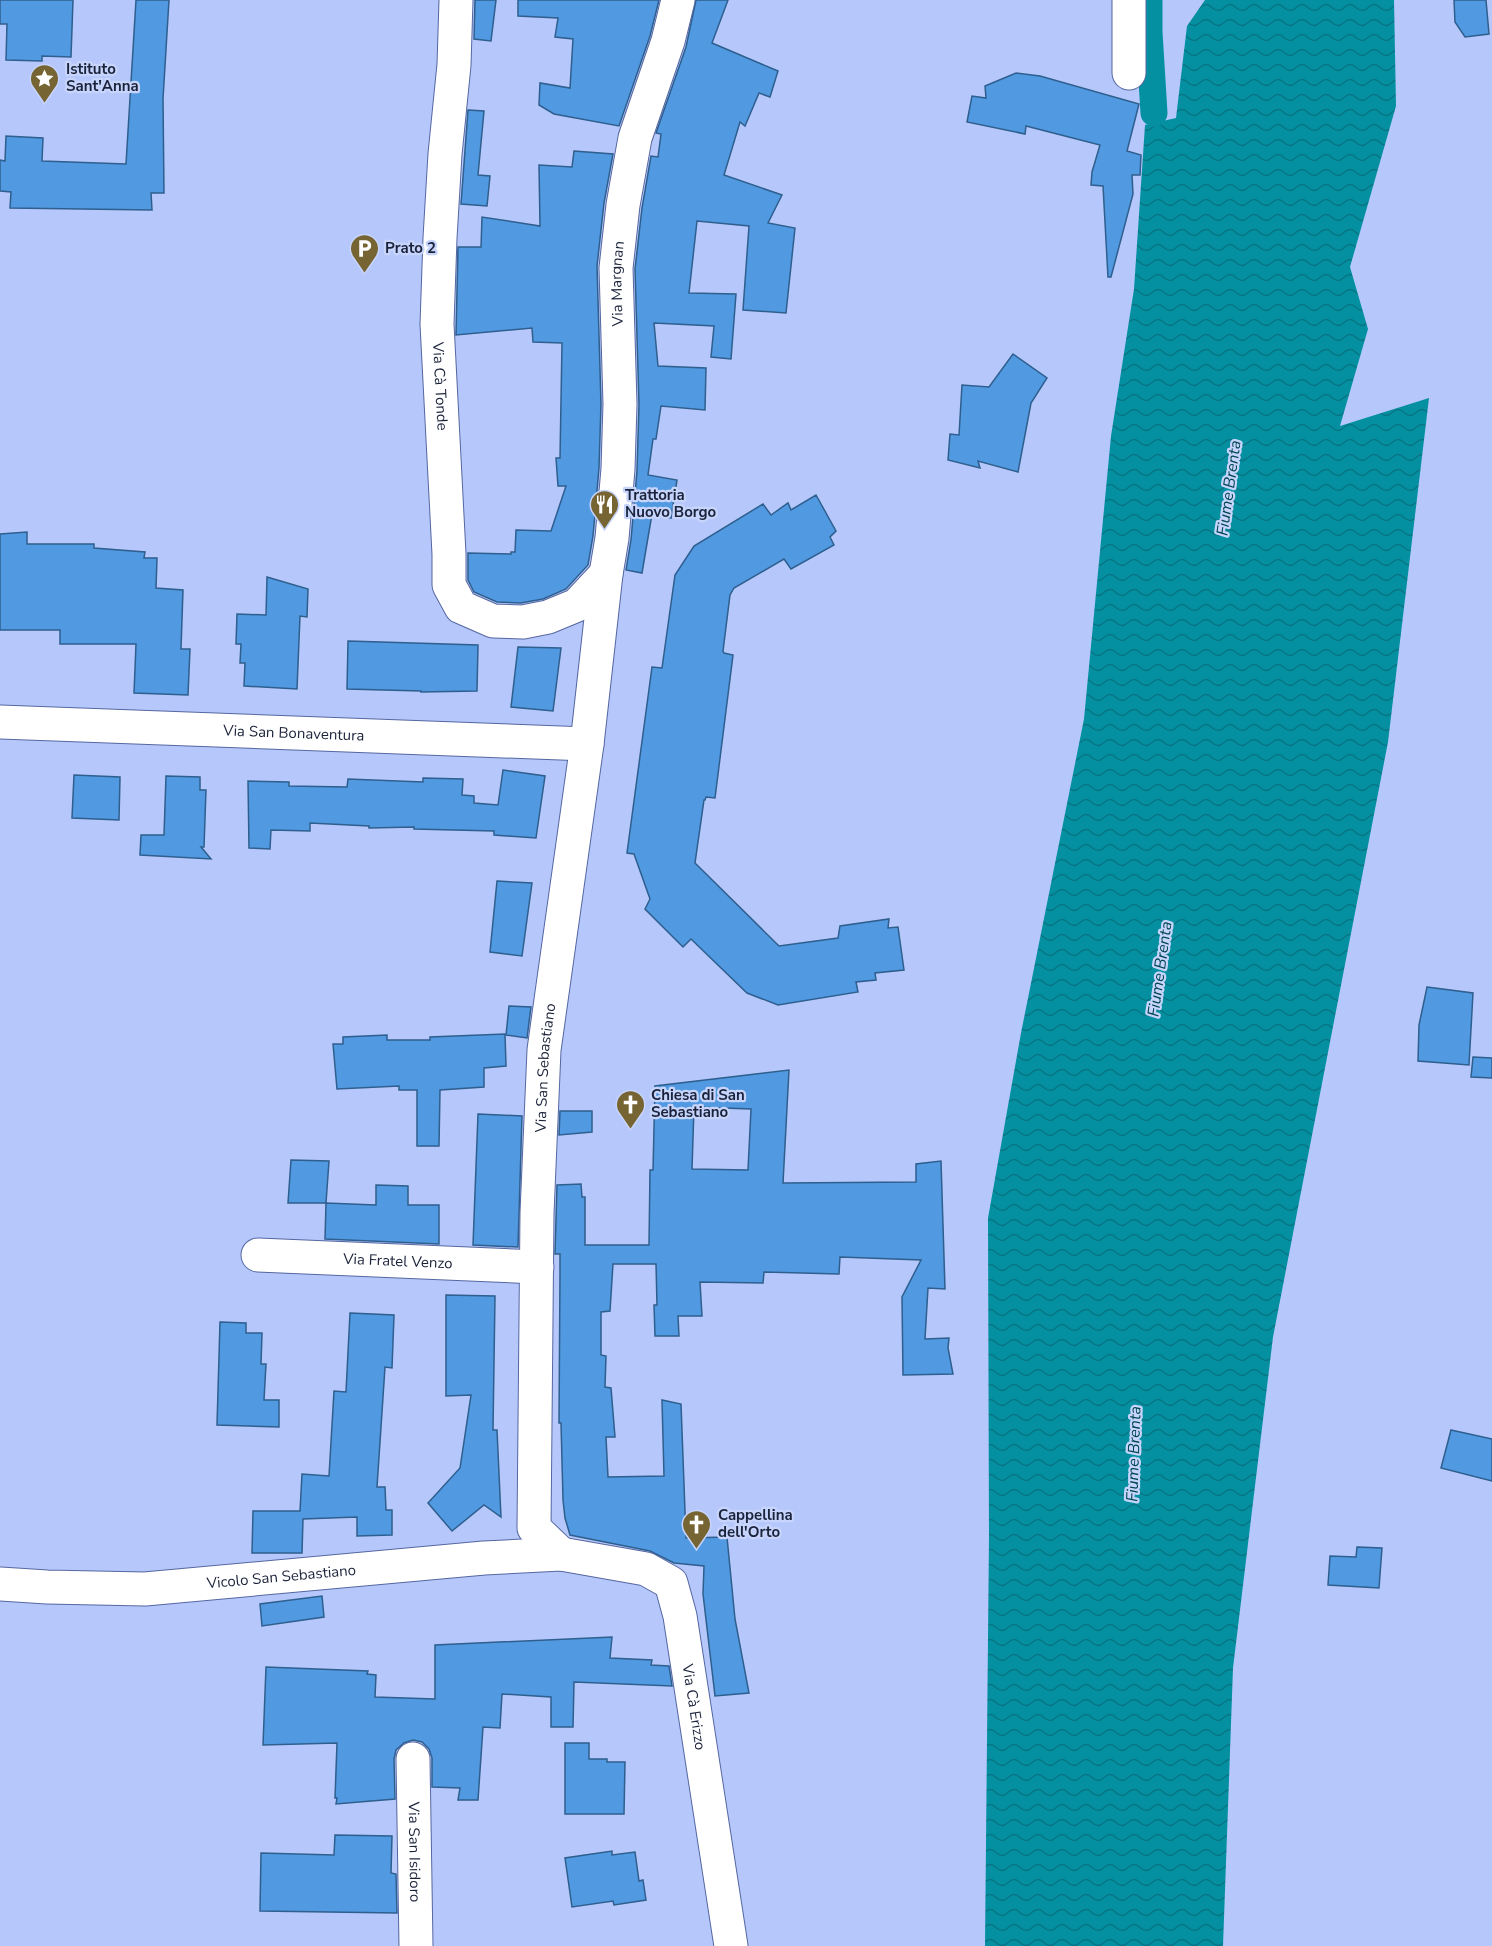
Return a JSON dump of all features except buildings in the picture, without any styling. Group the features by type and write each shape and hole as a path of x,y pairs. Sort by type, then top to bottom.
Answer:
{"street":[{"name":"Via Cà Tonde","path":"456,0 437,324 449,585 461,607 493,621 523,622 548,617 577,604 606,574"},
{"name":"Via Margnan","path":"606,574 612,538 618,470 620,404 616,268 623,205 635,138 668,41 678,0"},
{"path":"1129,0 1129,73"},
{"name":"Via San Sebastiano","path":"561,1554 534,1528 540,1122 544,1050 587,744 606,574"},
{"name":"Via San Bonaventura","path":"0,722 587,744"},
{"name":"Via Fratel Venzo","path":"258,1255 537,1267"},
{"name":"Vicolo San Sebastiano","path":"0,1584 145,1589 473,1559 561,1554"},
{"name":"Via Cà Erizzo","path":"561,1554 646,1569 671,1583 680,1616 731,1946"},
{"name":"Via San Isidoro","path":"413,1758 416,1946"}],"water":[{"name":"Fiume Brenta","path":"1205,0 1394,0 1396,106 1350,267 1368,329 1340,426 1429,398 1388,742 1273,1337 1233,1668 1223,1946 985,1946 989,1536 988,1218 1021,1033 1084,719 1111,436 1134,289 1145,125 1176,118 1187,26"}],"waterway":[{"path":"1149,0 1154,113"}],"place":[{"name":"Istituto Sant'Anna","path":"45,104"},
{"name":"Prato 2","path":"364,274"},
{"name":"Trattoria Nuovo Borgo","path":"604,530"},
{"name":"Chiesa di San Sebastiano","path":"630,1130"},
{"name":"Cappellina dell'Orto","path":"697,1550"}]}
